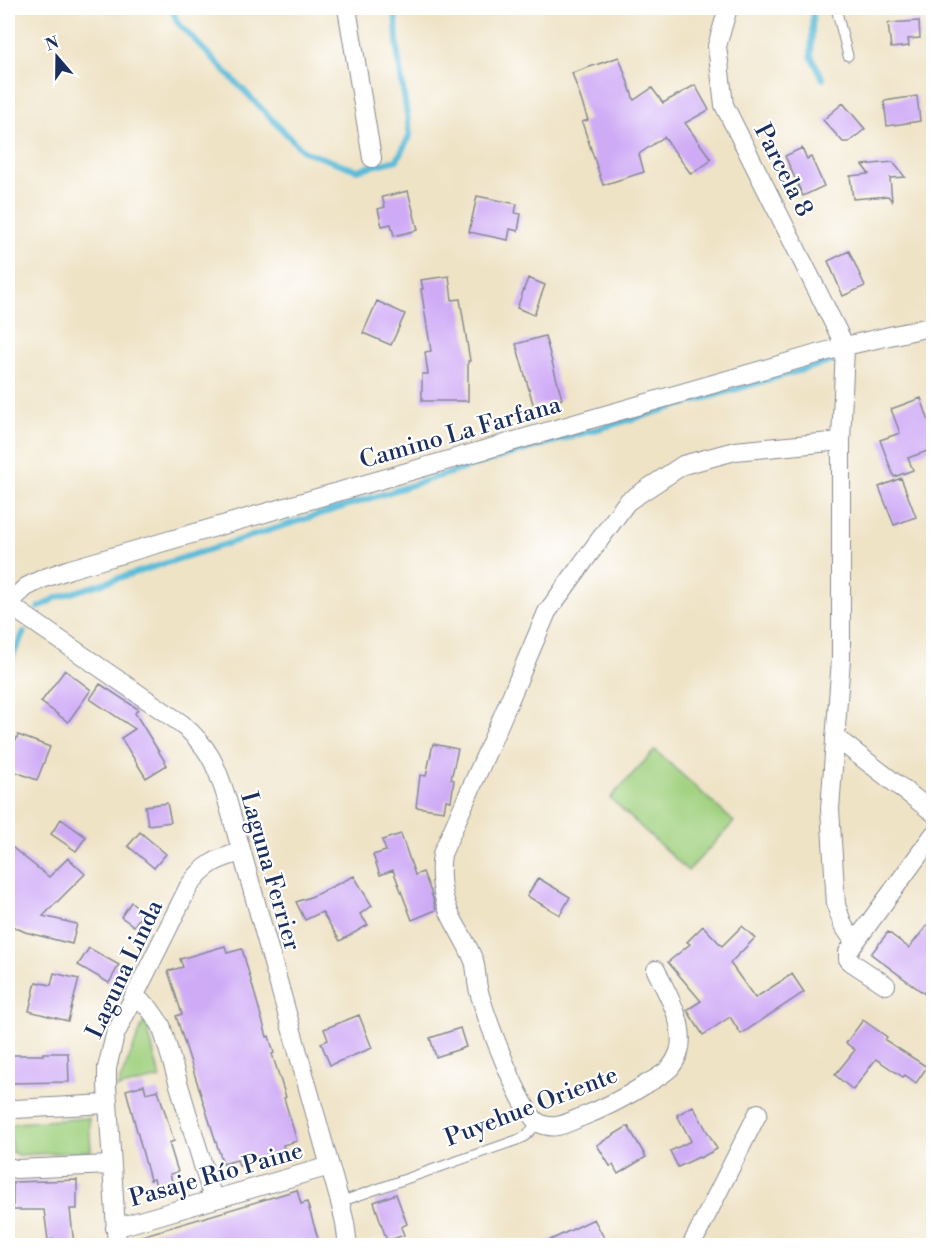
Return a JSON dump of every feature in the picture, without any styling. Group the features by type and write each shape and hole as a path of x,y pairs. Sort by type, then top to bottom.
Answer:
{"street":[{"path":"346,8 372,158"},
{"name":"Parcela 8","path":"728,8 717,46 724,105 845,346"},
{"name":"Camino La Farfana","path":"8,604 26,587 70,569 845,346 933,326"},
{"path":"845,346 841,441 841,659 830,809 836,905 843,926 855,943"},
{"path":"539,1123 533,1119 521,1101 485,1014 478,989 475,964 449,912 440,872 442,854 449,836 547,612 627,502 683,465 735,451 841,441"},
{"name":"Laguna Ferrier","path":"8,604 182,724 198,739 217,767 340,1202 348,1245"},
{"path":"836,737 933,813"},
{"path":"886,985 850,962 848,952 933,834"},
{"name":"Laguna Linda","path":"116,1237 107,1104 107,1068 115,1035 189,886 212,862 241,852"},
{"name":"Puyehue Oriente","path":"539,1123 545,1126 555,1126 596,1112 629,1095 671,1067 681,1045 679,1025 656,970"},
{"path":"134,996 149,1008 162,1025 213,1199"},
{"path":"8,1110 107,1104"},
{"path":"691,1245 758,1113"},
{"path":"8,1167 16,1169 111,1165"},
{"name":"Pasaje Río Paine","path":"116,1237 213,1199 330,1166"}],"lane":[{"path":"836,8 848,56"},
{"name":"Puyehue Oriente","path":"340,1202 517,1140 524,1137 539,1123"}],"green space":[{"path":"655,750 734,822 688,871 610,798"},
{"path":"145,1019 160,1078 117,1088"},
{"path":"89,1118 91,1151 19,1155 12,1152 9,1127 16,1123"}],"building":[{"path":"919,21 920,38 908,39 909,46 891,48 888,23"},
{"path":"619,57 634,100 652,88 663,103 695,85 709,110 685,123 711,159 709,162 691,174 664,137 639,154 644,172 603,185 582,122 588,120 572,73"},
{"path":"917,96 920,121 887,126 884,101"},
{"path":"843,103 865,129 849,142 843,142 823,120"},
{"path":"802,148 807,159 811,157 824,186 803,196 785,156"},
{"path":"893,162 905,177 890,178 892,201 888,196 853,199 850,176 869,174 862,165"},
{"path":"408,191 418,230 394,236 391,224 382,226 378,209 385,207 382,197"},
{"path":"477,196 517,204 515,213 521,214 518,231 510,229 508,240 469,232"},
{"path":"849,251 865,286 843,296 828,261"},
{"path":"449,276 452,300 460,299 470,361 468,361 468,401 422,401 422,374 428,374 425,352 431,351 421,280"},
{"path":"528,278 545,285 534,315 517,308"},
{"path":"377,301 405,314 391,345 363,333"},
{"path":"545,336 562,399 534,407 516,344"},
{"path":"921,398 933,433 933,449 908,458 913,470 894,477 880,440 900,433 891,409"},
{"path":"901,478 916,517 894,525 879,487"},
{"path":"65,670 91,690 68,722 41,702"},
{"path":"100,684 138,709 135,713 167,765 146,778 121,738 135,729 90,699"},
{"path":"18,735 50,747 37,780 8,769 8,737 16,740"},
{"path":"433,744 458,749 451,779 454,780 451,801 446,800 444,811 416,807 420,775 426,776"},
{"path":"167,803 171,822 148,825 145,806"},
{"path":"61,819 86,837 76,851 51,834"},
{"path":"140,832 166,854 154,868 128,846"},
{"path":"401,834 415,875 423,872 436,910 412,920 393,870 380,875 373,855 386,851 382,840"},
{"path":"8,844 49,877 68,858 85,874 43,916 77,924 72,944 25,932 8,924"},
{"path":"354,876 372,906 360,914 368,925 340,941 322,912 305,920 296,902"},
{"path":"538,878 570,897 560,915 527,896"},
{"path":"131,902 144,911 134,926 121,917"},
{"path":"933,918 933,1000 871,954 888,932 909,948"},
{"path":"703,926 722,946 742,926 755,938 730,963 755,998 792,974 804,992 741,1034 730,1017 703,1035 687,1010 701,1001 668,962 690,944 687,942"},
{"path":"225,946 227,953 242,949 267,1037 269,1036 274,1053 272,1054 297,1141 283,1145 285,1153 239,1166 237,1160 223,1164 176,1016 182,1014 168,971 183,967 180,959"},
{"path":"89,948 119,965 109,983 78,965"},
{"path":"54,973 79,979 68,1021 29,1011 36,982 51,985"},
{"path":"359,1015 372,1048 330,1065 321,1043 328,1040 324,1029"},
{"path":"863,1020 887,1037 885,1040 927,1067 916,1083 876,1059 853,1090 835,1075 855,1050 846,1043"},
{"path":"460,1028 466,1047 436,1057 430,1038"},
{"path":"43,1053 68,1053 69,1082 8,1083 8,1055 43,1055"},
{"path":"144,1085 146,1093 158,1090 174,1141 169,1143 178,1172 170,1174 174,1188 158,1193 154,1179 150,1180 126,1090"},
{"path":"693,1106 717,1149 678,1167 670,1151 691,1141 677,1115"},
{"path":"628,1126 646,1157 618,1174 597,1145"},
{"path":"77,1180 77,1209 70,1209 74,1245 55,1245 54,1239 48,1240 44,1210 13,1210 13,1182"},
{"path":"297,1190 301,1204 307,1202 320,1245 128,1245 128,1240"},
{"path":"396,1194 407,1224 401,1227 404,1235 387,1241 374,1202"},
{"path":"594,1219 604,1238 589,1245 540,1245"}],"waterway":[{"path":"172,8 177,22 303,151 357,170 397,160 410,135 398,56 395,8"},
{"path":"813,8 811,56 823,79"},
{"path":"38,608 56,598 497,458 833,361"},
{"path":"8,675 13,655 24,632"}]}
